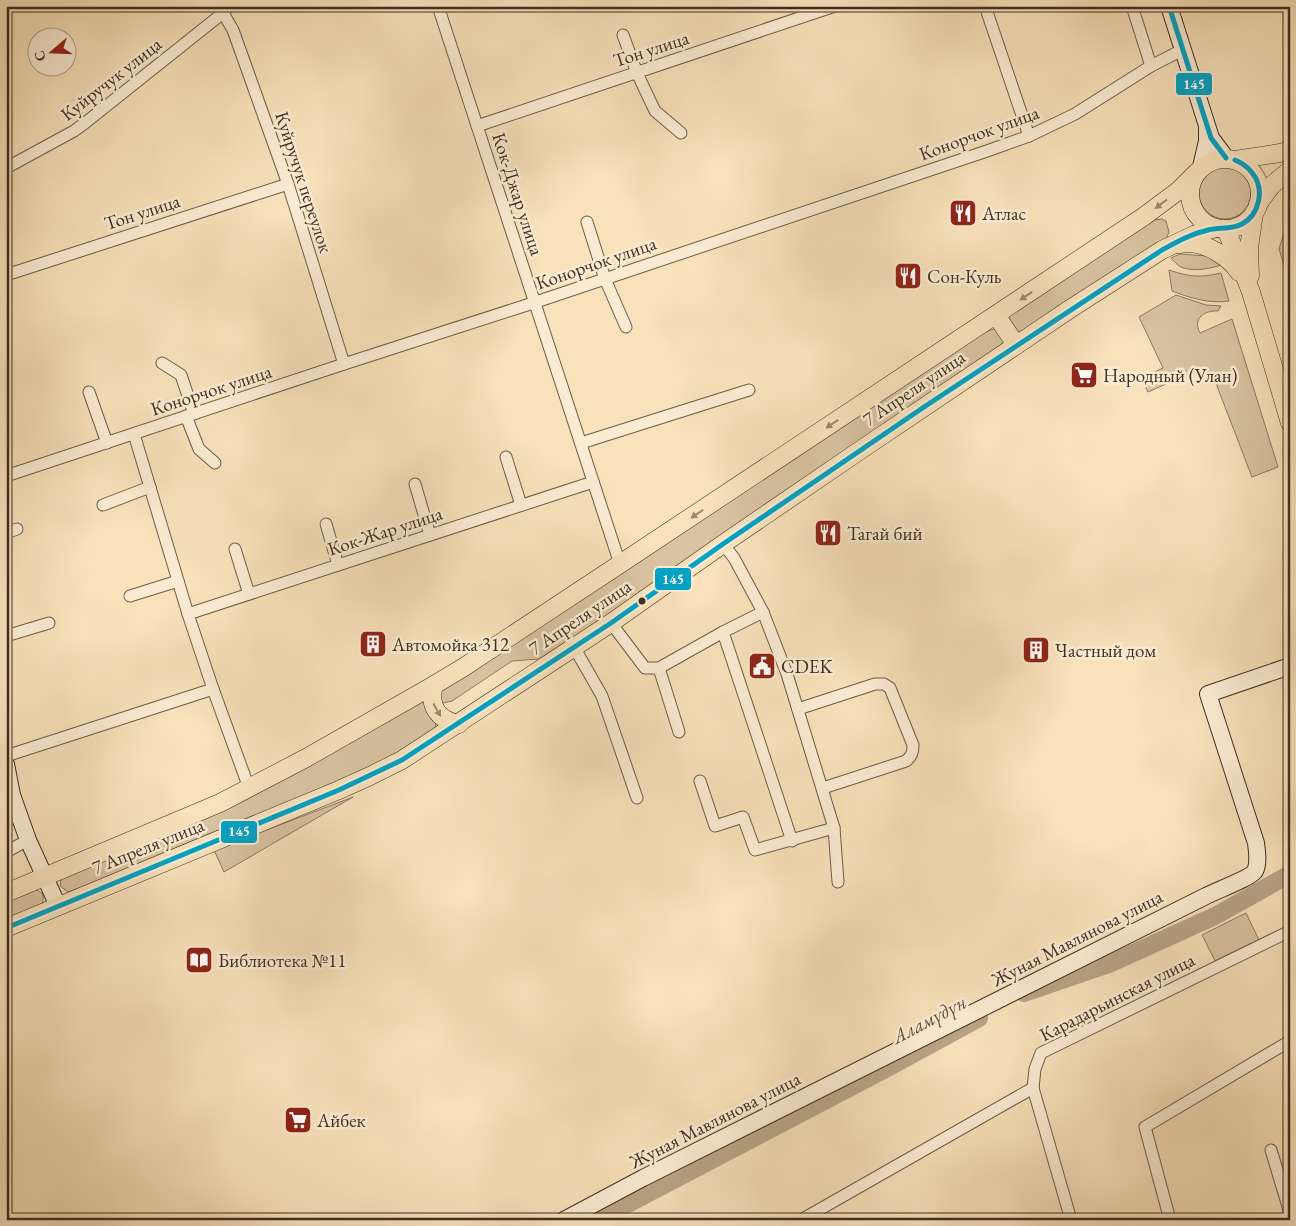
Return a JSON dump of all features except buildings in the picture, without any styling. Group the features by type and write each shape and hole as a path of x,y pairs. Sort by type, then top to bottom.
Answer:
{"main road":[{"path":"1290,150 1280,153 1211,161 1199,170 1192,181 1190,200 1199,218 1207,224 1221,228 1237,226 1246,221 1272,185 1290,170"},
{"path":"1230,159 1247,167 1254,174 1259,189 1249,248 1251,292"},
{"name":"7 Апреля улица","path":"6,893 220,803 306,758 464,667 1143,217 1178,191 1199,170"},
{"path":"1221,228 1251,292 1290,423"},
{"name":"7 Апреля улица","path":"6,928 370,776 402,760 611,623 723,544 1016,345 1154,255 1196,234 1221,228"},
{"path":"1172,245 1190,243 1210,248 1236,267 1251,292"},
{"path":"996,315 1016,345"},
{"path":"434,685 432,693 436,710 448,722 459,724"}],"street":[{"name":"Кок-Джар улица","path":"438,6 620,564"},
{"name":"Тон улица","path":"477,126 822,8 835,6"},
{"path":"985,6 1029,136"},
{"path":"1132,6 1151,66"},
{"path":"1169,6 1211,138 1230,159"},
{"name":"Куйручук улица","path":"6,168 85,123 226,10"},
{"name":"Куйручук переулок","path":"226,10 288,184 344,364"},
{"path":"623,35 636,73 655,111 682,133"},
{"name":"Конорчок улица","path":"7,472 107,443 870,191 1029,136 1076,114 1151,66 1182,50"},
{"path":"1199,170 1207,142 1207,125"},
{"name":"Тон улица","path":"6,275 288,184"},
{"path":"587,222 605,278 626,327"},
{"path":"162,363 181,375 199,449 215,464"},
{"path":"581,443 749,390"},
{"path":"88,392 107,443"},
{"path":"134,434 188,614 249,788"},
{"path":"506,457 521,505"},
{"name":"Кок-Жар улица","path":"188,614 593,482"},
{"path":"415,484 430,535"},
{"path":"103,505 150,488"},
{"path":"326,524 338,565"},
{"path":"723,544 734,558 763,612 787,674 834,828 838,882"},
{"path":"235,549 249,594"},
{"path":"130,596 178,581"},
{"path":"611,623 644,668 659,668 722,632 763,612"},
{"path":"6,636 49,623"},
{"path":"722,632 792,841"},
{"path":"574,647 602,696 637,798"},
{"name":"Жуная Мавлянова улица","path":"564,1220 643,1178 1206,896 1250,876 1255,870 1257,859 1256,843 1208,694 1290,666"},
{"path":"659,668 679,732"},
{"path":"798,709 875,684 884,684 890,688 912,744 913,752 906,761 823,788"},
{"path":"6,756 213,689"},
{"path":"6,764 12,795 28,840 58,906"},
{"path":"700,780 715,826 743,817 755,850 834,828"},
{"path":"6,852 28,840"},
{"name":"Карадарьинская улица","path":"1033,1088 1035,1069 1041,1053 1290,931"},
{"path":"1170,1220 1145,1127 1290,1041"},
{"path":"802,1220 1033,1088 1071,1220"},
{"path":"1271,1150 1290,1212"}],"shaded area":[{"path":"1220,167 1230,167 1244,174 1251,188 1251,198 1244,212 1230,219 1220,219 1210,215 1203,208 1199,198 1199,188 1203,178 1210,171"},
{"path":"1290,213 1290,284 1279,249"},
{"path":"1162,219 1166,221 1169,232 1166,239 1026,329 1018,332 1013,331 1009,324 1009,317 1015,311 1153,220"},
{"path":"1180,254 1207,256 1225,263 1203,269 1185,269 1171,258"},
{"path":"1169,270 1195,276 1221,273 1229,301 1207,301 1172,291"},
{"path":"1176,295 1206,305 1221,306 1218,311 1209,312 1201,316 1198,323 1200,333 1232,319 1278,467 1252,477 1212,373 1200,369 1148,392 1141,378 1163,368 1139,317"},
{"path":"997,328 1005,341 1000,347 625,604 539,659 512,661 452,701 443,703 438,698 440,691 985,332"},
{"path":"422,702 431,706 436,728 405,749 353,776 93,883 68,892 60,886 61,880 65,875"},
{"path":"353,797 224,872 214,850"},
{"path":"31,890 37,890 43,894 43,902 39,907 6,921 6,901"},
{"path":"1246,913 1259,940 1215,961 1202,935"}],"waterway":[{"name":"Аламүдүн","path":"1024,993 1109,964 1215,916 1290,874"},
{"name":"Аламүдүн","path":"597,1220 979,1018"}],"transit line":[{"name":"145","path":"1169,6 1211,138 1226,158"},
{"name":"145","path":"6,928 339,790 402,760 611,623 924,407 1162,250 1184,238 1212,229 1234,227 1248,220 1256,208 1259,187 1257,180 1251,172 1235,160"}],"place":[{"name":"Атлас","path":"963,213"},
{"name":"Сон-Куль","path":"908,276"},
{"name":"Народный (Улан)","path":"1084,375"},
{"name":"Тагай бий","path":"828,533"},
{"name":"Автомойка 312","path":"373,644"},
{"name":"Частный дом","path":"1036,650"},
{"name":"CDEK","path":"762,666"},
{"name":"Библиотека №11","path":"199,960"},
{"name":"Айбек","path":"298,1120"}]}
